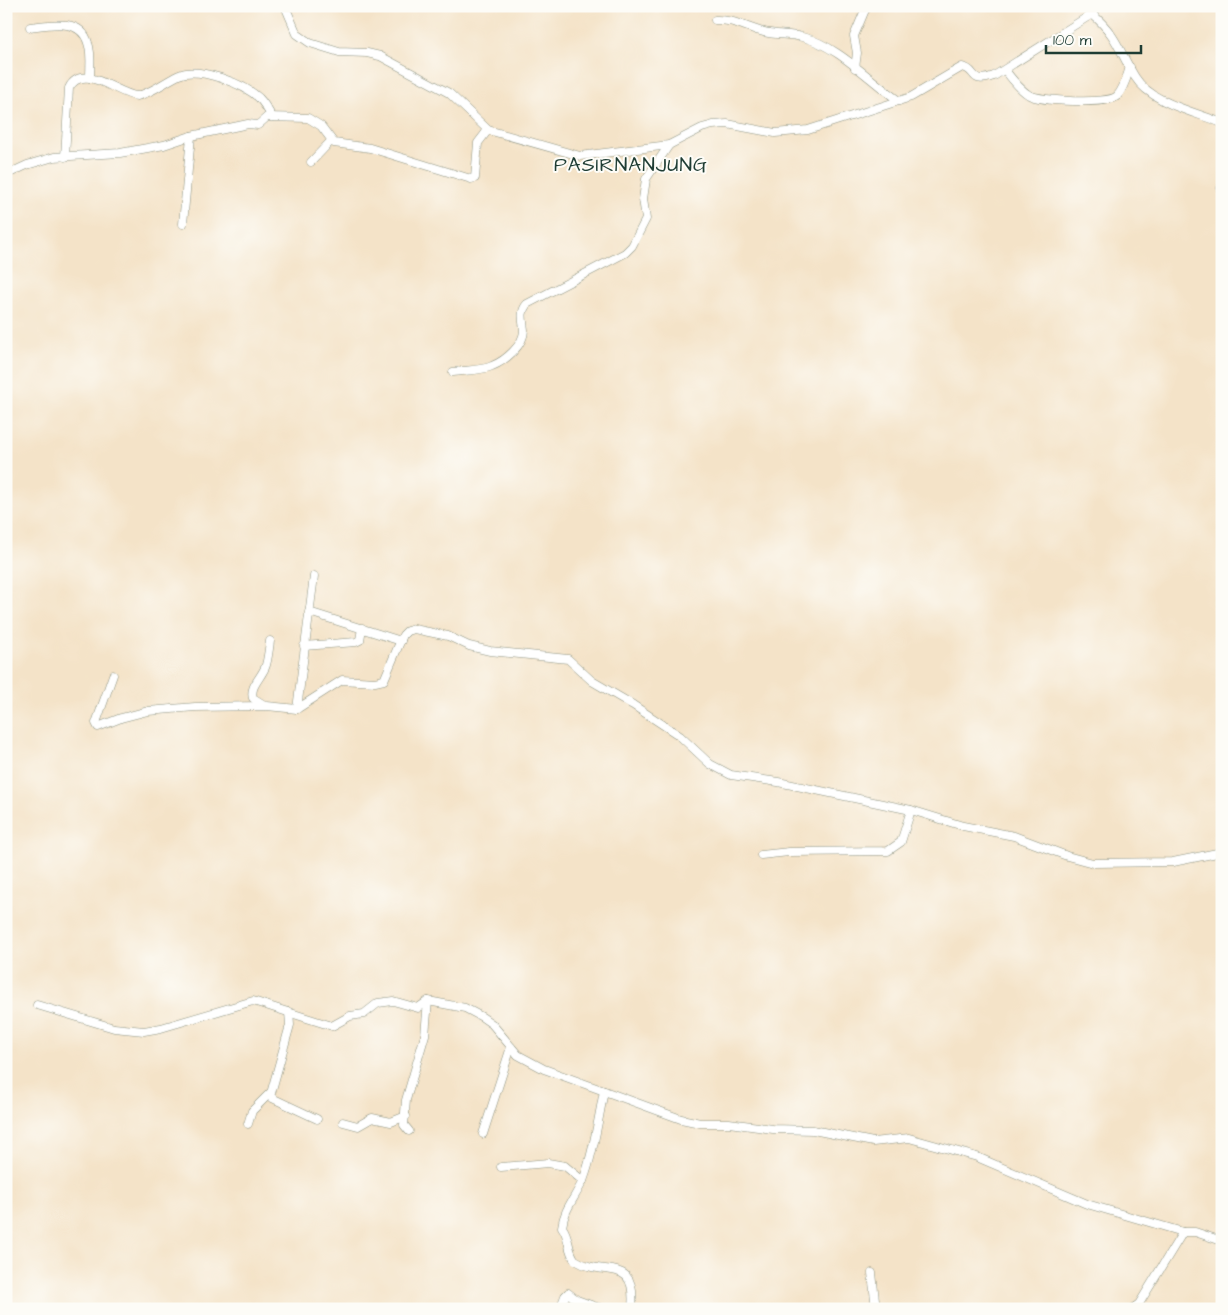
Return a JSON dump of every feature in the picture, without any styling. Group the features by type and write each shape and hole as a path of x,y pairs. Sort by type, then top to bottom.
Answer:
{"street":[{"path":"285,6 297,34 310,43 339,52 367,53 380,56 449,93 488,130 580,156 669,145 694,132 727,124 775,133 808,130 919,93 962,67 966,68 975,78 982,80 1005,70 1092,14 1096,6"},
{"path":"855,68 858,53 854,36 865,10 869,6"},
{"path":"1092,14 1113,35 1139,82 1162,99 1222,123"},
{"path":"715,20 729,20 765,32 813,40 835,52 899,101"},
{"path":"30,27 64,23 81,33 89,44 90,78"},
{"path":"1005,70 1017,85 1034,97 1047,100 1096,100 1111,99 1118,95 1130,67"},
{"path":"65,156 69,88 75,81 90,78 137,96 180,74 207,74 223,78 252,92 259,98 272,117"},
{"path":"6,172 12,172 41,160 65,156 120,153 164,145 190,136 248,124 258,125 267,117 272,117 314,120 322,126 331,141 370,148 471,179 475,177 478,143 488,130"},
{"path":"183,224 190,136"},
{"path":"311,162 331,141"},
{"path":"453,372 491,366 501,360 516,348 522,338 522,314 528,304 614,261 632,246 646,219 642,199 646,179 669,145"},
{"path":"297,709 314,576"},
{"path":"309,612 401,641"},
{"path":"304,646 356,642 360,640 362,628"},
{"path":"113,675 96,722 98,727 121,718 148,711 195,707 268,706 297,709 342,680 375,682 384,680 401,641 407,631 414,629 448,636 469,646 490,651 568,659 592,681 680,736 710,764 731,775 778,782 911,810 963,826 1014,836 1093,863 1173,862 1222,852"},
{"path":"268,706 253,698 252,694 259,675 266,665 270,641"},
{"path":"761,855 789,852 888,852 901,842 911,810"},
{"path":"36,1005 130,1031 161,1028 253,1000 332,1026 350,1016 364,1014 378,1003 393,1001 418,1008 428,1001 471,1011 492,1024 518,1055 544,1069 692,1122 729,1123 773,1129 813,1130 874,1142 909,1138 977,1157 1087,1204 1183,1232 1195,1232 1222,1241"},
{"path":"409,1131 404,1125 406,1100 425,1036 428,1001"},
{"path":"248,1124 252,1111 269,1094 290,1024 289,1012"},
{"path":"483,1134 511,1047"},
{"path":"604,1092 583,1180 564,1214 562,1227 568,1234 571,1253 579,1262 612,1270 626,1276 633,1285 632,1309"},
{"path":"269,1094 272,1099 317,1119"},
{"path":"343,1122 358,1126 372,1118 391,1122 406,1116"},
{"path":"501,1167 548,1163 565,1166 583,1180"},
{"path":"1132,1309 1139,1304 1183,1232"},
{"path":"872,1272 876,1309"},
{"path":"560,1309 568,1293 577,1300 602,1309"}],"district":[{"name":"PASIRNANJUNG","path":"631,165"}]}
